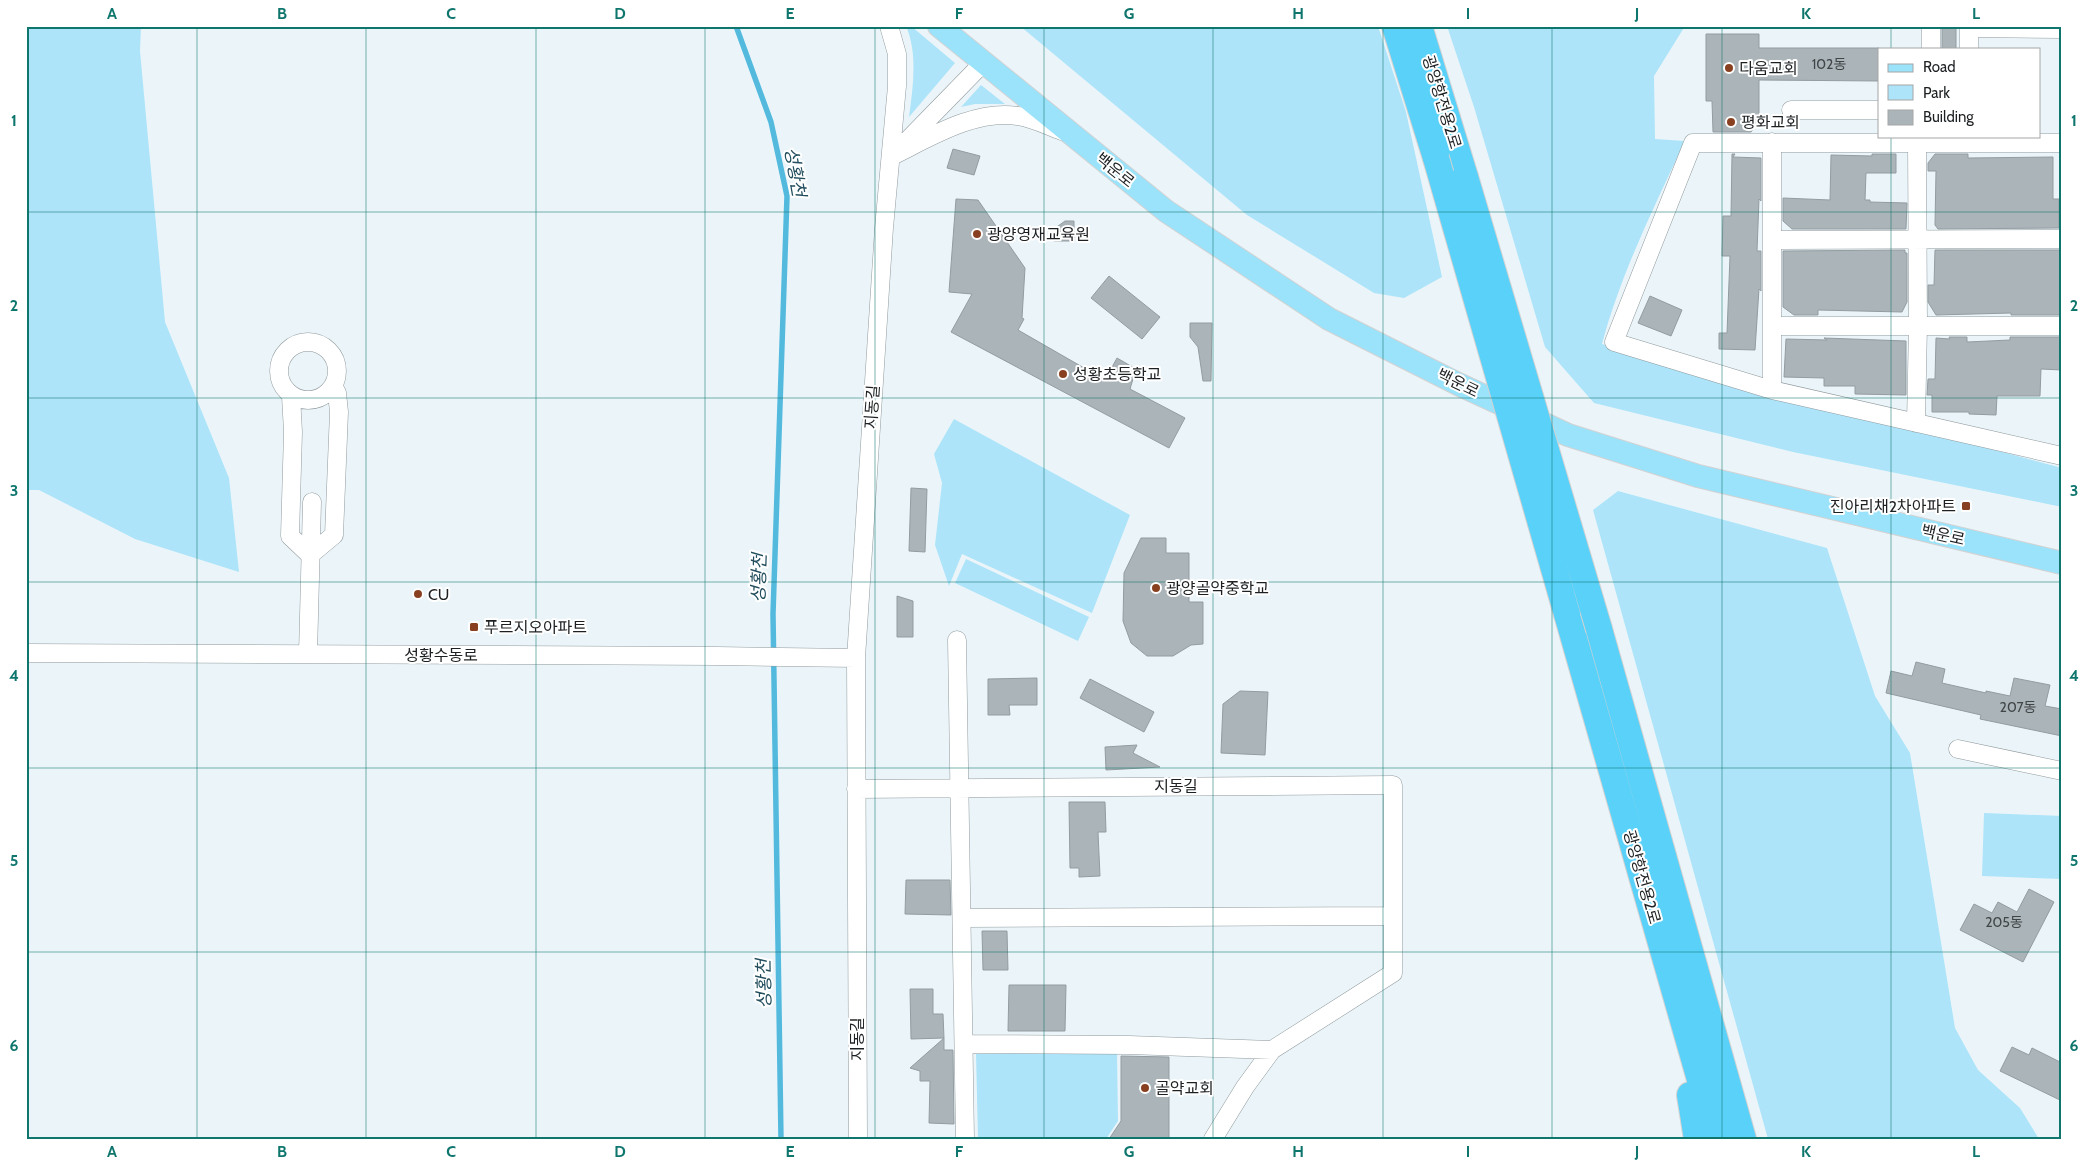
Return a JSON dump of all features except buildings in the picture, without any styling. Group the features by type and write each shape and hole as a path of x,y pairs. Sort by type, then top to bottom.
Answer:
{"highway":[{"name":"광양항전용2로","path":"1395,26 1436,158 1717,1139"},
{"name":"광양항전용2로","path":"1419,26 1598,629 1744,1139"},
{"path":"1673,985 1697,1139"}],"main road":[{"name":"백운로","path":"939,26 1166,210 1329,319 1458,384 1568,435 1698,476 2062,563"}],"street":[{"name":"지동길","path":"858,1139 856,658 884,228 897,86 897,54 889,26"},
{"path":"1931,26 1931,48"},
{"path":"1969,48 1969,27 2062,29"},
{"path":"892,156 983,63"},
{"path":"1791,110 1878,110"},
{"path":"892,156 949,128 981,117 1018,116 1070,134"},
{"path":"1916,422 1918,139"},
{"path":"2062,143 1970,139 1693,143 1614,342 1772,390 2062,456"},
{"path":"1772,142 1772,390"},
{"path":"1772,240 2062,239"},
{"path":"1772,326 2062,326"},
{"path":"311,342 320,345 334,358 337,368 333,386 319,398 300,400 291,396 284,389 280,380 278,370 280,361 292,346 311,342"},
{"path":"310,555 334,535 339,412 337,393 333,386"},
{"path":"291,396 293,432 290,536 310,555"},
{"path":"308,654 312,502"},
{"path":"957,640 965,1139"},
{"name":"성황수동로","path":"26,653 856,658"},
{"path":"1958,749 2062,771"},
{"name":"지동길","path":"856,789 1393,785 1393,916"},
{"path":"962,918 1393,916 1393,973 1272,1050 1244,1087 1212,1139"},
{"path":"964,1044 1129,1045 1272,1050"}],"green space":[{"path":"26,26 141,26 140,51 165,322 229,478 239,572 135,539 39,490 26,490"},
{"path":"906,26 911,26 955,63 909,117 913,82 913,59 910,37"},
{"path":"1020,26 1378,26 1406,112 1442,277 1404,298 1374,293 1247,215"},
{"path":"1447,26 1685,26 1654,76 1655,139 1685,141 1628,266 1602,344 2062,468 2062,507 1793,452 1594,403 1545,347 1474,107"},
{"path":"981,85 1005,104 975,104 961,107"},
{"path":"954,419 1130,515 1092,613 962,554 949,586 935,545 942,483 934,454"},
{"path":"1618,491 1827,548 1875,696 1910,753 1955,1028 1978,1070 2020,1108 2039,1139 1768,1139 1593,510"},
{"path":"966,559 1089,617 1078,641 955,583"},
{"path":"1984,813 2062,816 2062,879 1982,876"},
{"path":"1117,1051 1118,1121 1106,1139 978,1139 976,1054"}],"waterway":[{"name":"성황천","path":"736,26 771,122 787,196 773,614 781,1139"}],"place":[{"name":"다움교회","path":"1729,68"},
{"name":"평화교회","path":"1731,122"},
{"name":"광양영재교육원","path":"977,234"},
{"name":"성황초등학교","path":"1063,374"},
{"name":"진아리채2차아파트","path":"1966,506"},
{"name":"광양골약중학교","path":"1156,588"},
{"name":"CU","path":"418,594"},
{"name":"푸르지오아파트","path":"474,627"},
{"name":"골약교회","path":"1145,1088"}]}
